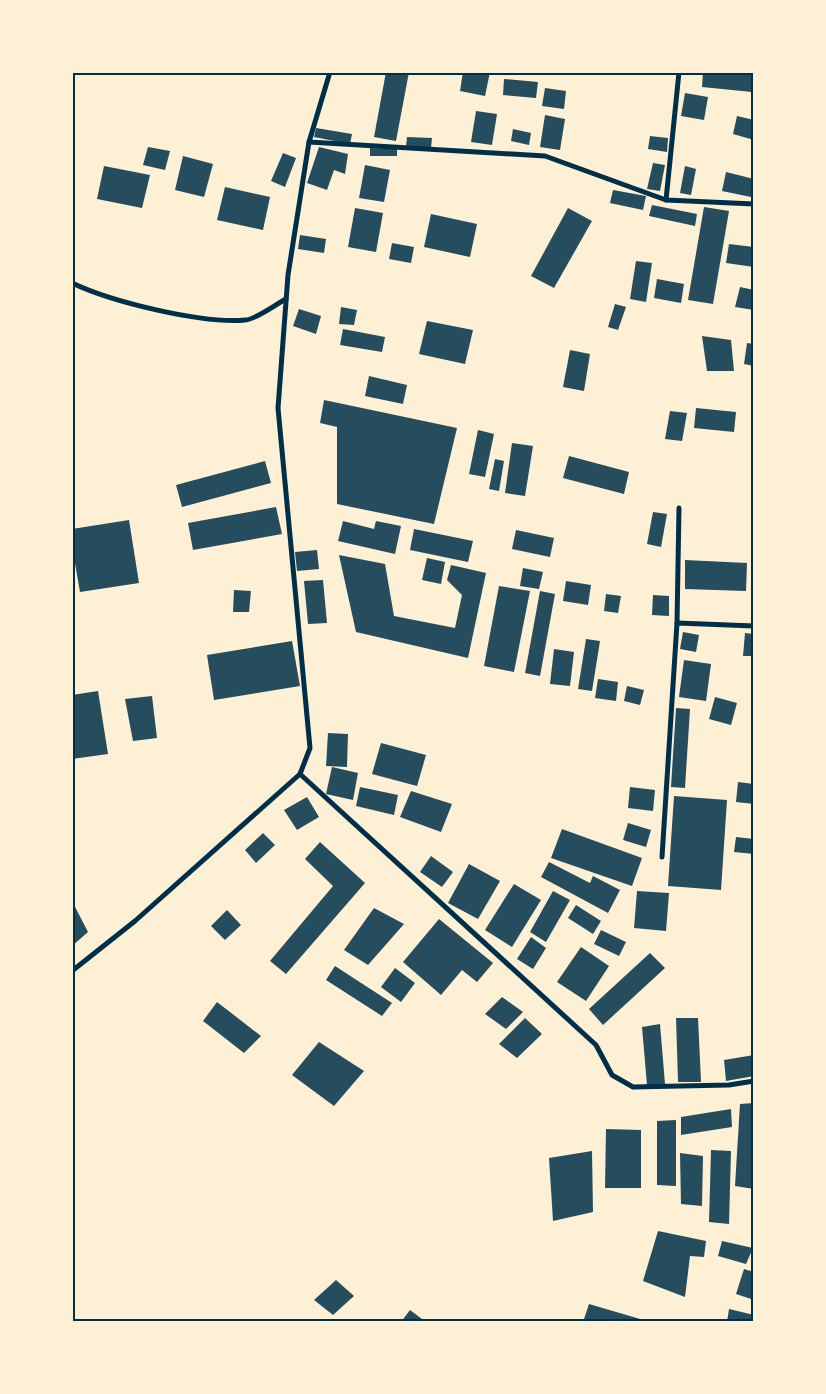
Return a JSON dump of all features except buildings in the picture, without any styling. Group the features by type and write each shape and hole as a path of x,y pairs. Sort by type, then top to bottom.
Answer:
{"street":[{"path":"72,971 135,921 300,774 310,748 278,408 288,275 309,142 330,72"},
{"path":"666,200 679,72"},
{"path":"309,142 545,156 666,200 754,204"},
{"path":"72,283 89,291 192,318 247,321 286,299"},
{"path":"662,857 677,623 679,508"},
{"path":"677,623 754,626"},
{"path":"300,774 596,1045 612,1074 633,1087 729,1085 754,1081"}]}
